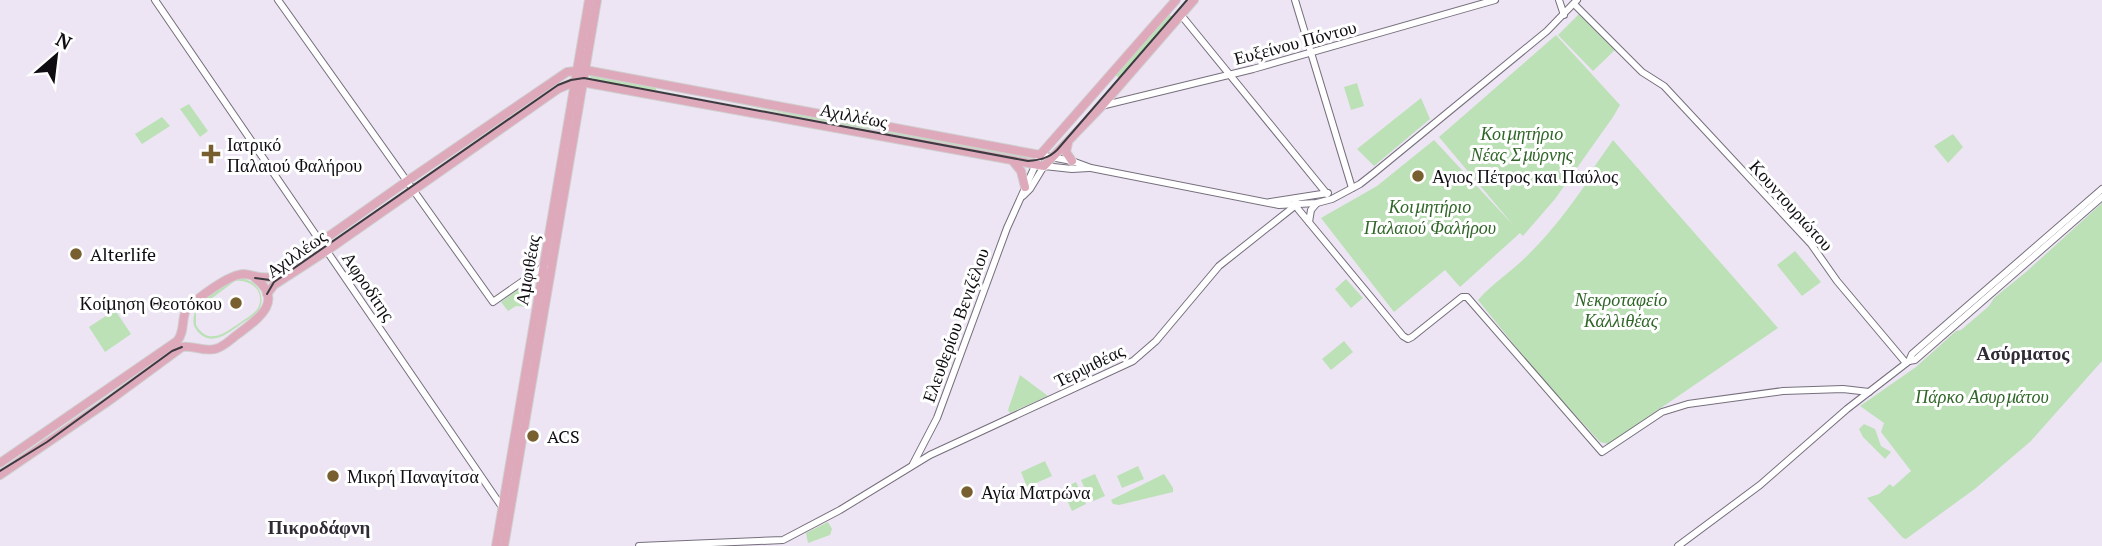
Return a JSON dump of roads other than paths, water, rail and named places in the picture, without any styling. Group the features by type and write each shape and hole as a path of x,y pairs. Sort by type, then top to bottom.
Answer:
{"main road":[{"name":"Αμφιθέας","path":"504,546 508,495 580,81 589,0"},
{"name":"Αμφιθέας","path":"581,70 597,0"},
{"name":"Ελευθερίου Βενιζέλου","path":"1040,155 1176,0"},
{"name":"Ελευθερίου Βενιζέλου","path":"1040,165 1068,143 1194,0"},
{"name":"Αχιλλέως","path":"255,278 271,277 559,77 581,70 1040,155"},
{"name":"Αχιλλέως","path":"255,278 267,294 274,285 558,89 580,81 1040,165"},
{"path":"1068,143 1066,152 1072,161"},
{"path":"1012,160 1021,171 1024,191"},
{"path":"0,475 110,400 179,344 183,318 192,304 230,277 243,274 255,278"},
{"path":"0,463 179,344 207,350 219,347 260,319 267,307 267,294"},
{"path":"183,330 194,347"},
{"name":"Αμφιθέας","path":"496,546 502,507 508,495"}],"street":[{"name":"Αφροδίτης","path":"155,0 502,507"},
{"path":"278,0 493,302 548,265"},
{"path":"1295,0 1352,188"},
{"name":"Ευξείνου Πόντου","path":"1101,107 1311,53 1494,0"},
{"path":"1559,0 1564,15"},
{"path":"1296,202 1352,188 1374,173 1564,15 1575,2"},
{"name":"Κουντουριώτου","path":"1575,2 1647,75 1664,86 1811,244 1837,281 1908,362"},
{"path":"1181,15 1327,194"},
{"name":"Αχιλλέως","path":"1040,155 1091,168 1269,202 1296,202"},
{"name":"Ελευθερίου Βενιζέλου","path":"913,464 937,418 1007,228 1024,191 1040,165 1040,155"},
{"name":"Αχιλλέως","path":"1040,165 1072,169 1091,168"},
{"path":"1908,362 1912,354 2102,189"},
{"path":"1296,202 1317,203 1332,199 1341,192"},
{"path":"1678,546 1756,488 1869,392 1908,362 1915,360 2102,197"},
{"path":"1296,202 1309,222 1408,339 1462,297 1467,297 1602,452 1662,412 1688,404 1783,391 1843,389 1869,392"},
{"name":"Τερψιθέας","path":"639,546 783,540 858,500 913,464 1133,361 1156,341 1219,266 1296,202"},
{"path":"1309,222 1311,210 1317,203"},
{"name":"Αφροδίτης","path":"488,484 496,491 508,495"}],"tram line":[{"path":"267,294 274,282 558,85 571,80 584,78 1032,161 1047,157 1057,150 1187,0"},
{"path":"255,278 270,280 280,274"},
{"path":"0,471 47,442 172,351 182,347"}],"place":[{"name":"Ιατρικό Παλαιού Φαλήρου","path":"211,154"},
{"name":"Αγιος Πέτρος και Παύλος","path":"1418,176"},
{"name":"Alterlife","path":"76,254"},
{"name":"Κοίμηση Θεοτόκου","path":"236,303"},
{"name":"ACS","path":"533,436"},
{"name":"Μικρή Παναγίτσα","path":"333,476"},
{"name":"Αγία Ματρώνα","path":"967,492"}],"district":[{"name":"Ασύρματος","path":"2023,352"},
{"name":"Πικροδάφνη","path":"319,526"}],"park label":[{"name":"Κοιμητήριο Νέας Σμύρνης","path":"1522,143"},
{"name":"Κοιμητήριο Παλαιού Φαλήρου","path":"1430,216"},
{"name":"Νεκροταφείο Καλλιθέας","path":"1621,309"},
{"name":"Πάρκο Ασυρμάτου","path":"1982,396"}]}
